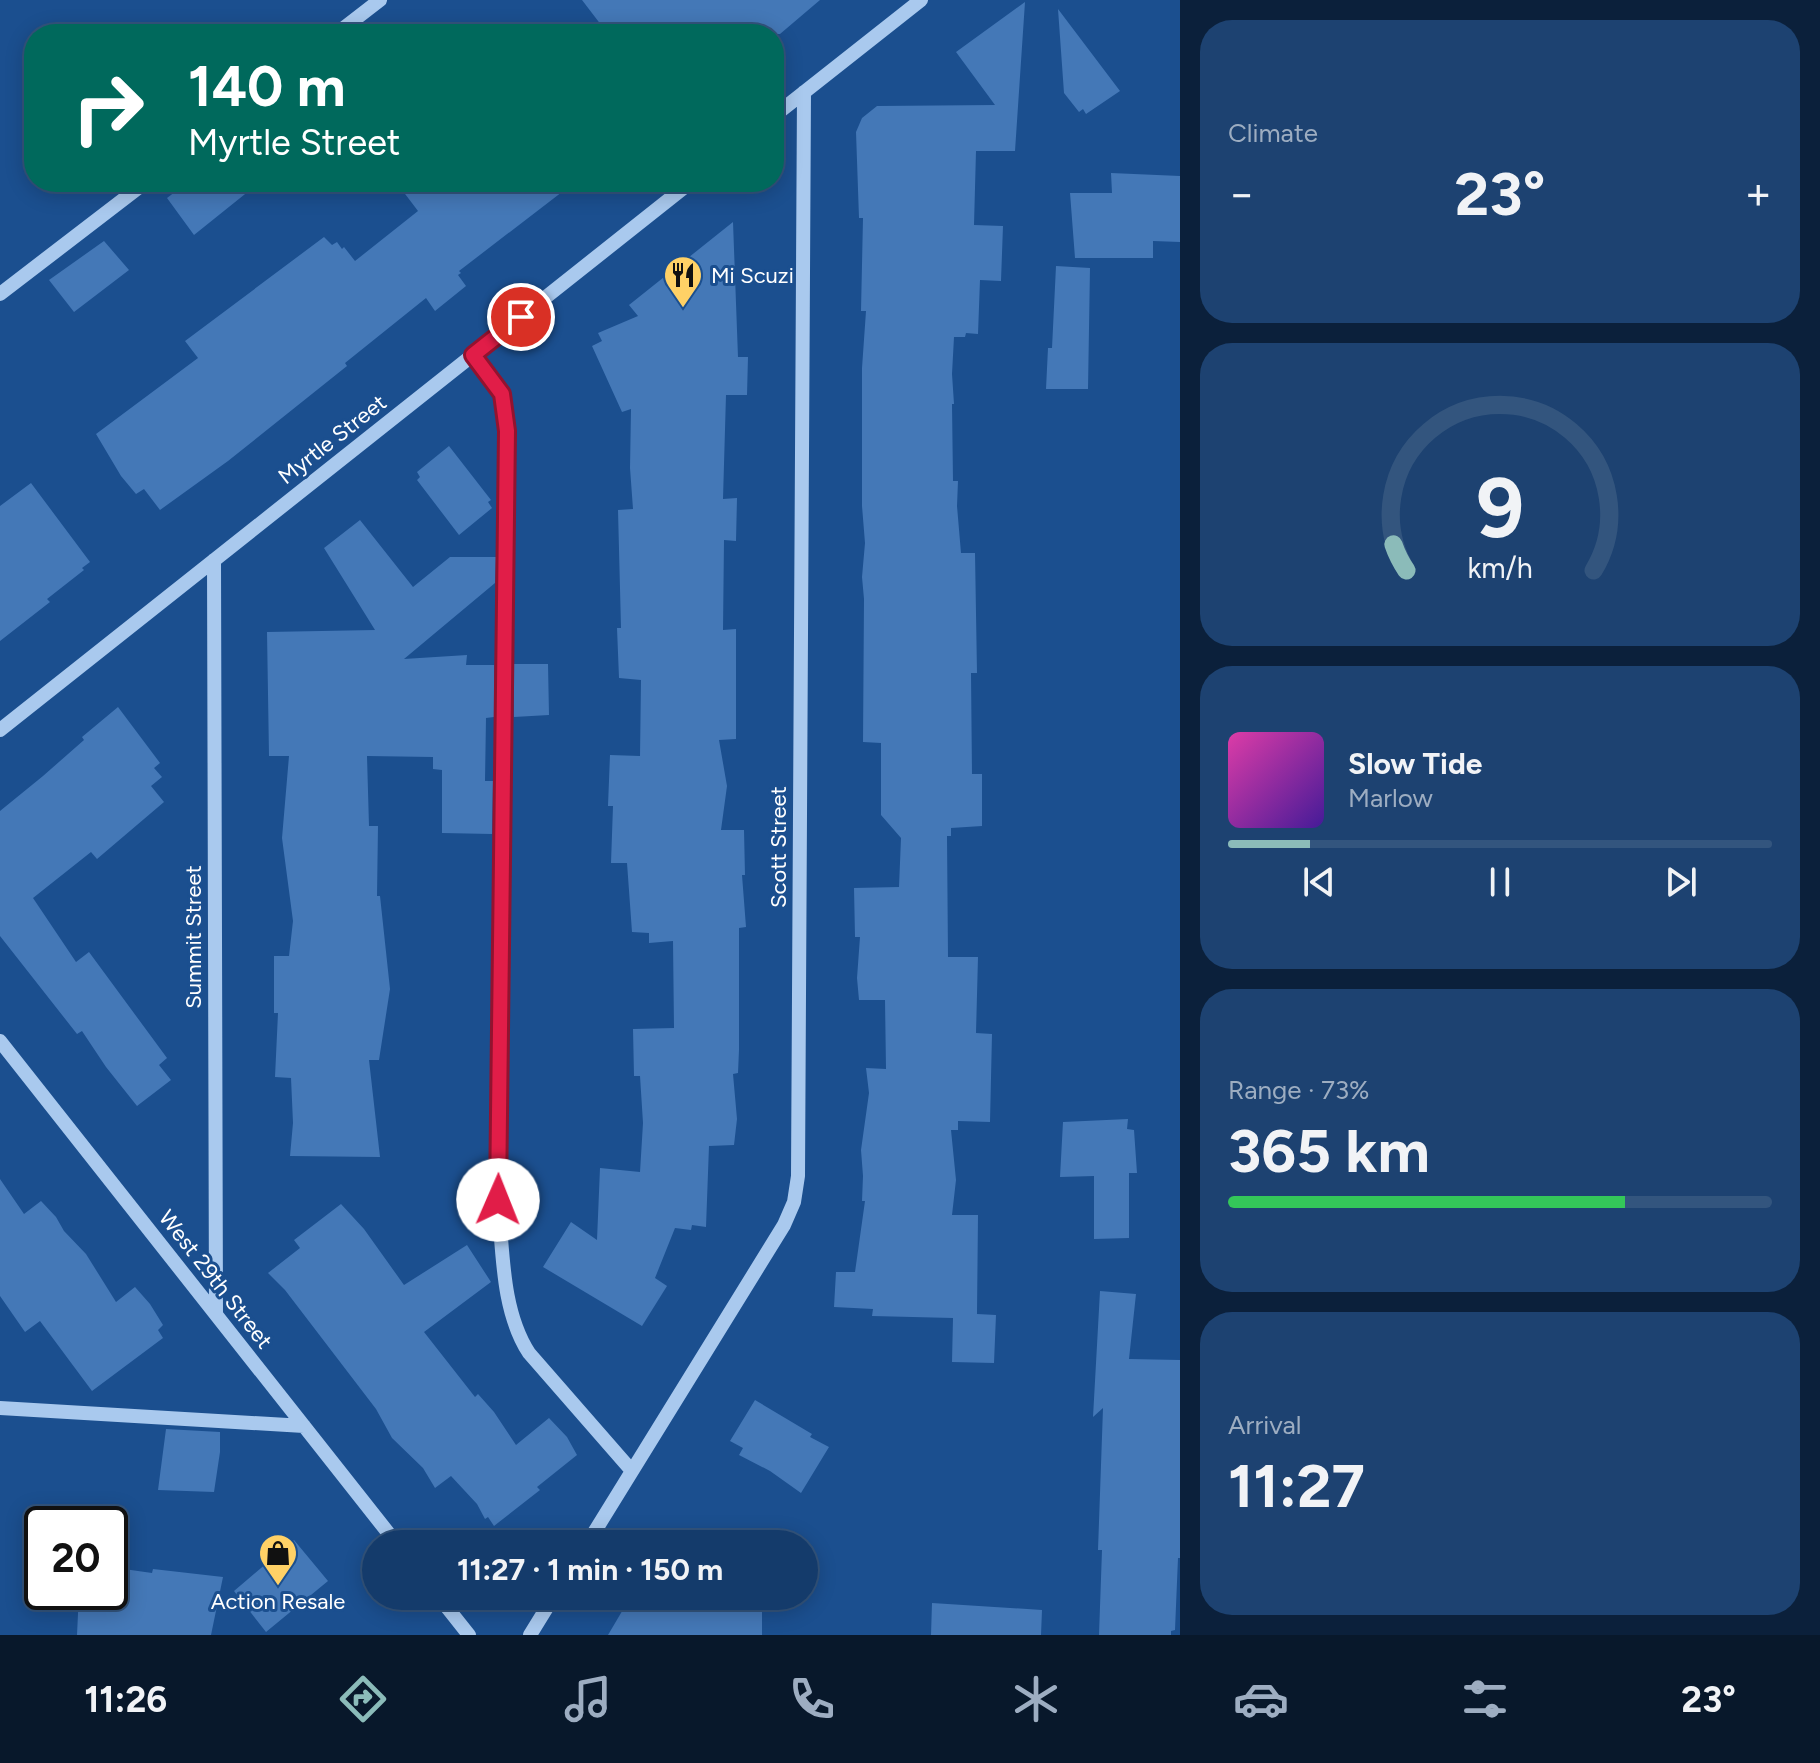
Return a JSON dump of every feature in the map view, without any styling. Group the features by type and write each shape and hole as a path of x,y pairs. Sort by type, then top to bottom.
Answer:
{"street":[{"path":"349,24 380,0"},
{"path":"784,108 921,0"},
{"name":"Scott Street","path":"596,1530 784,1225 794,1202 798,1176 804,92"},
{"path":"0,294 133,192"},
{"name":"Myrtle Street","path":"0,730 678,192"},
{"path":"473,355 502,394 507,431 498,1200 507,1286 514,1322 529,1353 632,1471"},
{"name":"Summit Street","path":"214,560 216,1314"},
{"name":"West 29th Street","path":"0,1041 386,1530"},
{"path":"0,1408 304,1426"},
{"path":"449,1610 469,1635"},
{"path":"530,1635 545,1610"}],"building":[{"path":"582,0 820,0 784,31 784,24 600,24"},
{"path":"1025,2 1015,151 976,151 974,225 1003,226 1001,281 980,280 978,334 966,333 965,337 954,337 952,374 953,481 958,481 961,553 975,553 977,673 971,673 972,774 982,774 982,826 951,828 951,836 947,836 948,957 978,957 976,1033 992,1034 990,1122 958,1121 958,1130 951,1130 956,1180 952,1215 978,1215 977,1314 996,1315 994,1363 952,1362 953,1318 872,1316 873,1309 834,1307 836,1272 855,1272 865,1201 862,1201 861,1150 869,1093 866,1068 886,1069 885,1000 859,1000 860,937 855,937 854,888 899,887 901,838 881,815 881,743 863,742 862,577 865,543 862,368 866,311 861,311 863,218 859,218 856,132 862,118 877,106 995,105 956,52"},
{"path":"1058,9 1120,91 1086,114 1083,109 1079,112 1064,93"},
{"path":"1111,173 1180,176 1180,242 1153,241 1153,258 1075,258 1070,193 1112,193"},
{"path":"175,192 248,192 194,235 167,198"},
{"path":"404,192 562,192 459,271 461,273 458,275 466,286 435,311 426,298 228,461 160,510 144,489 136,494 121,476 96,434 198,358 185,341 324,237 332,245 337,242 342,249 344,247 355,261 418,211"},
{"path":"733,222 738,357 748,357 747,395 726,395 723,499 737,498 736,541 724,540 723,630 736,629 736,739 719,740 727,786 721,830 744,830 745,875 742,875 746,927 739,928 739,1050 738,1073 733,1074 737,1119 734,1145 709,1146 706,1227 692,1225 691,1230 675,1228 655,1278 667,1286 642,1326 543,1267 571,1222 597,1240 600,1168 640,1172 643,1123 640,1076 634,1076 633,1029 674,1028 673,941 649,943 649,933 632,932 627,863 611,863 613,806 608,806 610,755 640,756 641,680 619,678 617,628 621,628 618,510 633,509 631,409 622,412 592,346 602,341 598,333 638,316 629,305"},
{"path":"104,241 129,270 74,312 49,280"},
{"path":"1056,266 1090,268 1088,389 1046,389 1048,348 1052,348"},
{"path":"449,446 491,500 488,502 492,508 459,535 417,480 420,477 417,472"},
{"path":"31,483 90,562 47,599 50,602 0,641 0,506"},
{"path":"360,520 413,587 450,557 496,557 495,583 404,659 467,655 466,665 494,665 494,717 486,718 485,781 493,781 492,834 442,833 442,770 433,769 433,757 367,756 369,826 378,826 377,896 380,896 390,989 379,1060 369,1060 380,1157 290,1156 293,1123 291,1078 275,1077 278,1013 274,1013 274,956 289,956 293,921 282,838 289,756 269,756 267,632 375,630 324,548"},
{"path":"514,664 548,664 549,715 514,717"},
{"path":"118,707 160,763 154,768 162,777 151,786 164,802 97,859 91,852 33,898 76,962 89,952 167,1058 159,1065 171,1080 137,1106 82,1031 77,1034 0,936 0,811"},
{"path":"1128,1119 1127,1129 1134,1130 1137,1173 1129,1173 1129,1238 1094,1239 1094,1176 1060,1177 1063,1122"},
{"path":"0,1179 24,1214 41,1201 86,1254 116,1302 135,1287 163,1325 158,1330 163,1338 92,1391 40,1321 25,1332 0,1296"},
{"path":"341,1204 364,1229 404,1285 467,1245 491,1282 424,1332 475,1397 478,1394 494,1412 516,1445 549,1418 567,1437 577,1455 537,1487 540,1490 494,1526 451,1476 435,1488 423,1468 392,1438 376,1409 285,1290 268,1273 300,1248 294,1240"},
{"path":"1100,1291 1136,1294 1129,1359 1180,1360 1180,1558 1175,1630 1171,1631 1171,1635 1099,1635 1102,1550 1098,1550 1103,1408 1093,1417"},
{"path":"755,1400 829,1447 801,1493 770,1471 739,1455 743,1448 730,1441"},
{"path":"166,1429 220,1432 214,1492 158,1490"},
{"path":"294,1540 328,1581 266,1632 234,1591"},
{"path":"153,1569 223,1577 211,1635 77,1635 78,1610 128,1610 128,1570 152,1573"},
{"path":"932,1603 1042,1610 1041,1635 931,1635"},
{"path":"623,1610 762,1610 762,1635 608,1635"}],"place":[{"name":"Mi Scuzi","path":"683,309"},
{"name":"Action Resale","path":"278,1587"}],"route":[{"path":"498,1200 507,431 502,394 473,355 521,317"}]}
